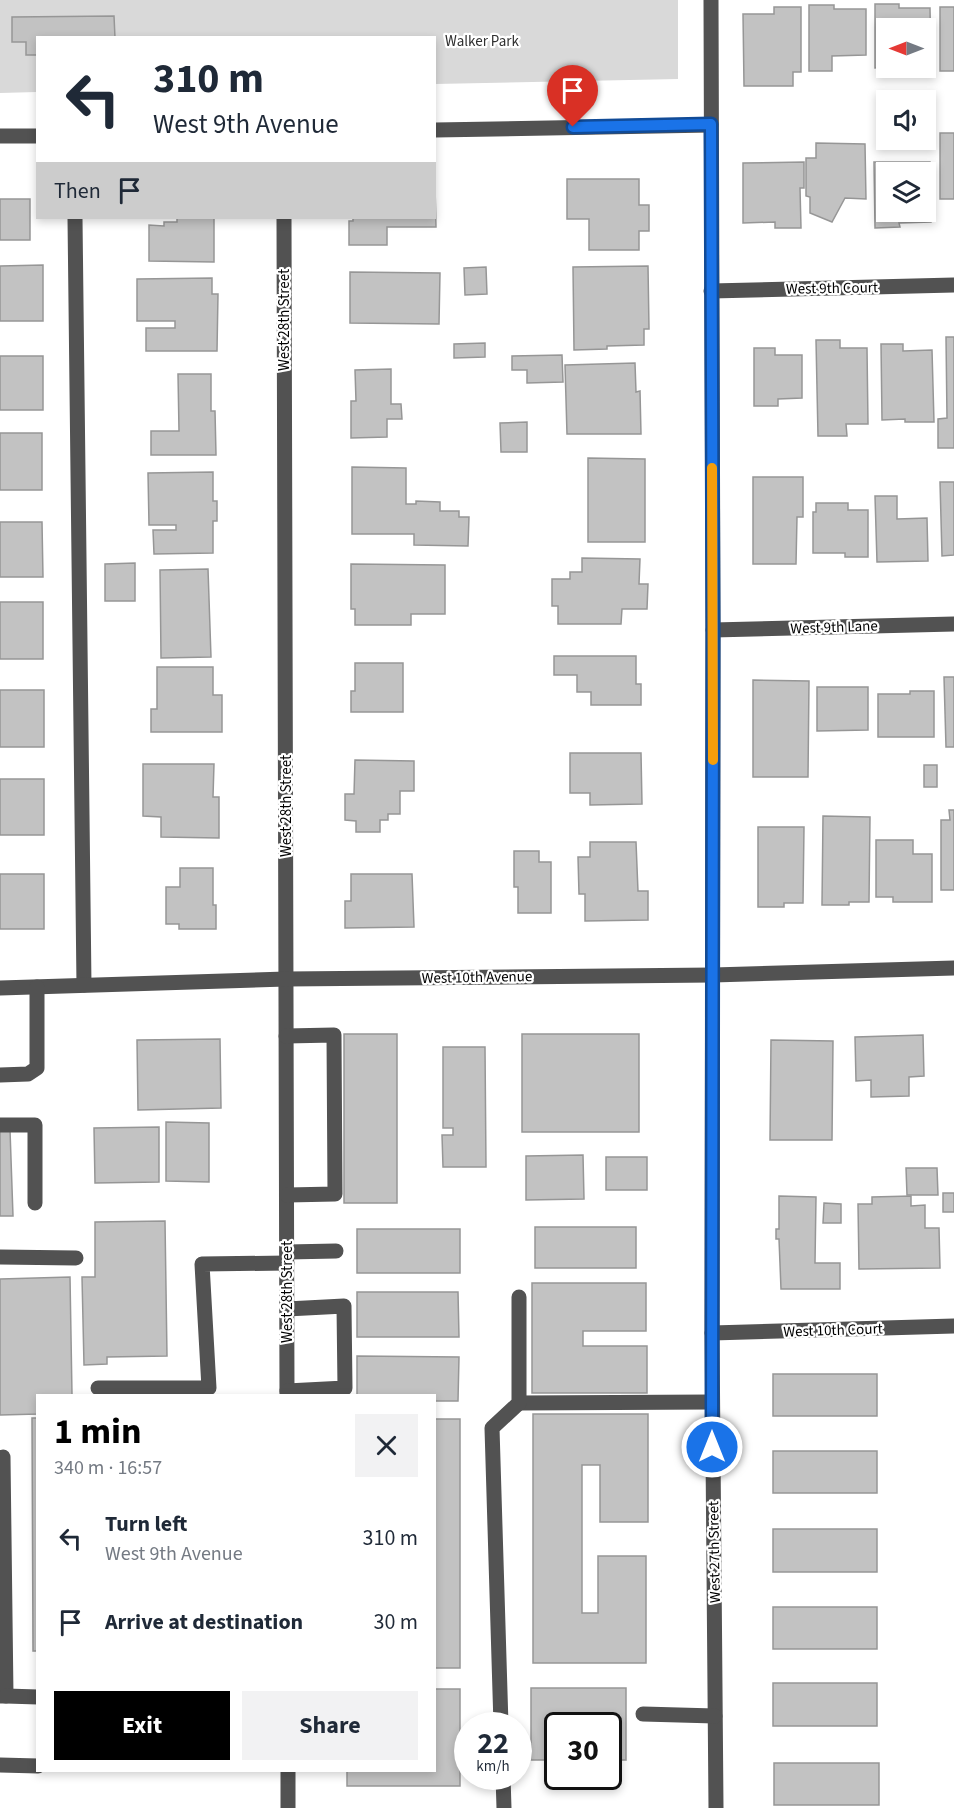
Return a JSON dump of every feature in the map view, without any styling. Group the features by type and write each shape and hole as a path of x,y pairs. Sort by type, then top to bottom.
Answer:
{"street":[{"name":"West 27th Street","path":"711,0 712,1402 716,1808"},
{"path":"436,130 711,124"},
{"path":"0,136 36,136"},
{"path":"75,219 84,986"},
{"name":"West 28th Street","path":"284,219 287,1393"},
{"name":"West 9th Court","path":"711,291 954,285"},
{"name":"West 9th Lane","path":"713,630 954,624"},
{"name":"West 10th Avenue","path":"0,988 286,979 712,975 954,968"},
{"path":"0,1075 28,1074 37,1068 37,987"},
{"path":"286,1036 334,1035 335,1149 335,1194 287,1195"},
{"path":"0,1125 35,1125 35,1203"},
{"path":"98,1388 209,1388 202,1264 336,1251"},
{"path":"0,1257 76,1258"},
{"path":"519,1298 519,1403"},
{"path":"287,1309 344,1306 345,1388 287,1393"},
{"name":"West 10th Court","path":"712,1333 954,1326"},
{"path":"501,1712 492,1428 519,1403 712,1402"},
{"path":"0,1458 3,1457 3,1696 36,1697"},
{"path":"643,1714 715,1716"},
{"path":"0,1765 36,1766"},
{"path":"288,1772 288,1808"},
{"path":"503,1790 504,1808"}],"green space":[{"name":"Walker Park","path":"0,0 678,0 678,79 436,84 436,36 36,36 36,92 0,93"}],"building":[{"path":"875,4 899,4 899,8 930,8 930,18 876,18 875,68"},
{"path":"809,5 834,5 834,9 866,9 866,55 832,56 832,71 809,71"},
{"path":"774,7 801,7 801,72 793,72 793,86 744,86 743,14 774,14"},
{"path":"940,7 954,7 954,71 940,71"},
{"path":"114,16 115,36 36,36 36,55 26,55 26,42 12,42 12,17"},
{"path":"940,133 954,133 954,199 940,199"},
{"path":"816,143 865,144 866,199 845,198 832,222 810,213 810,197 806,196 806,158 816,158"},
{"path":"804,162 804,188 800,188 801,228 775,228 775,222 743,223 743,163"},
{"path":"874,162 876,162 876,222 931,222 899,223 900,227 875,228"},
{"path":"567,179 639,179 639,205 649,205 649,231 639,231 639,250 589,250 589,219 567,219"},
{"path":"0,199 30,199 30,240 0,240"},
{"path":"177,219 214,219 214,262 149,261 149,225 164,226 164,222 177,222"},
{"path":"353,219 436,219 436,227 387,227 387,245 349,245 349,221"},
{"path":"43,265 43,321 0,321 0,266"},
{"path":"648,266 649,329 644,329 644,345 574,350 573,267"},
{"path":"486,267 487,294 465,295 464,268"},
{"path":"350,272 440,273 439,324 350,323"},
{"path":"212,278 212,294 218,294 217,351 146,351 146,328 175,328 175,321 137,321 137,279"},
{"path":"946,337 954,337 954,448 938,448 938,419 947,418"},
{"path":"816,340 840,340 840,348 867,348 868,424 846,424 847,436 818,436"},
{"path":"485,343 485,357 454,358 454,344"},
{"path":"881,344 903,344 903,351 932,350 934,422 905,422 905,419 882,420"},
{"path":"754,348 775,348 775,355 802,355 802,398 778,399 778,406 754,406"},
{"path":"562,355 563,382 527,383 527,370 512,370 512,356"},
{"path":"0,356 43,356 43,410 0,410"},
{"path":"635,363 636,392 640,391 641,434 567,434 565,365"},
{"path":"391,369 391,404 401,404 402,419 387,419 387,437 351,438 351,401 356,401 355,370"},
{"path":"178,374 211,374 211,411 215,411 216,455 151,455 151,431 179,431"},
{"path":"527,422 527,452 501,452 500,423"},
{"path":"0,433 42,433 42,490 0,490"},
{"path":"588,458 645,459 645,542 588,542"},
{"path":"352,467 406,468 406,504 416,504 416,501 440,502 440,511 459,511 459,517 469,517 468,546 414,545 414,534 352,534"},
{"path":"213,472 213,501 217,501 217,521 213,521 213,553 154,554 153,530 176,530 176,525 149,525 148,473"},
{"path":"753,477 803,477 803,517 797,517 796,564 753,564"},
{"path":"940,482 954,482 954,555 942,556"},
{"path":"875,496 897,496 897,519 927,518 928,561 877,562"},
{"path":"816,503 848,503 848,510 868,510 868,557 845,557 845,553 813,553 813,512 816,512"},
{"path":"0,522 42,522 43,577 0,577"},
{"path":"582,558 640,559 639,584 648,584 647,609 622,609 621,624 558,624 558,606 552,606 552,579 570,579 570,572 582,572"},
{"path":"135,563 135,601 105,601 105,564"},
{"path":"351,564 445,565 445,614 411,614 411,625 355,625 355,609 351,609"},
{"path":"208,569 211,657 161,658 160,570"},
{"path":"0,602 43,602 43,659 0,659"},
{"path":"554,656 636,656 636,684 641,684 641,705 591,705 591,692 577,692 577,675 554,675"},
{"path":"355,663 403,663 403,712 351,712 351,691 355,691"},
{"path":"157,667 213,667 213,695 222,695 222,732 151,732 151,709 157,709"},
{"path":"944,677 954,677 954,747 946,747"},
{"path":"753,680 809,681 808,777 753,777"},
{"path":"817,687 868,687 868,730 817,731"},
{"path":"0,690 44,690 44,747 0,747"},
{"path":"910,691 934,691 934,737 878,737 878,694 910,694"},
{"path":"570,753 641,753 642,804 590,805 590,793 570,793"},
{"path":"355,760 414,761 414,791 400,791 400,814 388,814 388,820 380,820 380,832 356,832 356,821 345,820 345,794 354,794"},
{"path":"143,764 214,764 213,797 219,797 219,838 161,837 161,817 143,816"},
{"path":"924,765 937,765 937,787 924,787"},
{"path":"0,779 44,779 44,835 0,835"},
{"path":"949,810 954,810 954,890 941,890 941,820 950,820"},
{"path":"823,816 870,817 869,902 822,905"},
{"path":"758,827 804,827 803,903 784,903 784,907 758,907"},
{"path":"876,840 913,840 913,854 932,854 932,902 893,902 893,897 876,897"},
{"path":"590,842 636,842 638,891 648,891 648,920 585,921 585,894 579,894 578,857 590,857"},
{"path":"514,851 539,851 539,862 551,862 551,913 518,913 518,887 514,887"},
{"path":"180,868 213,868 213,905 216,905 216,929 179,929 179,924 166,924 166,887 180,887"},
{"path":"0,874 44,874 44,929 0,929"},
{"path":"351,874 412,874 414,927 345,928 345,901 351,901"},
{"path":"344,1034 397,1034 397,1203 344,1203"},
{"path":"522,1034 639,1034 639,1132 522,1132"},
{"path":"923,1035 924,1076 909,1077 909,1096 871,1097 871,1080 856,1081 855,1037"},
{"path":"220,1039 221,1108 138,1110 137,1040"},
{"path":"771,1040 833,1041 832,1140 770,1140"},
{"path":"443,1047 485,1047 486,1167 443,1167 442,1135 453,1135 453,1128 443,1128"},
{"path":"166,1122 209,1123 209,1182 166,1181"},
{"path":"159,1127 159,1182 95,1183 94,1128"},
{"path":"0,1130 10,1130 13,1216 0,1216"},
{"path":"583,1155 584,1199 526,1200 526,1156"},
{"path":"606,1157 647,1157 647,1190 606,1190"},
{"path":"906,1168 937,1168 938,1195 907,1195"},
{"path":"943,1193 954,1193 954,1212 943,1212"},
{"path":"779,1196 816,1197 815,1263 840,1263 840,1289 781,1289 779,1239 776,1239 776,1229 779,1229"},
{"path":"911,1196 911,1206 925,1205 925,1228 939,1228 940,1268 859,1269 858,1204 872,1204 872,1197"},
{"path":"824,1203 841,1204 841,1223 823,1223"},
{"path":"165,1221 167,1356 107,1357 107,1364 84,1365 82,1277 95,1277 95,1222"},
{"path":"535,1227 636,1227 636,1268 535,1268"},
{"path":"357,1229 460,1229 460,1273 357,1273"},
{"path":"70,1277 72,1394 36,1394 36,1414 0,1415 0,1279"},
{"path":"532,1283 646,1283 646,1331 583,1331 583,1346 647,1346 647,1393 532,1393"},
{"path":"357,1292 458,1292 459,1337 357,1337"},
{"path":"357,1356 459,1357 458,1401 436,1401 436,1394 357,1394"},
{"path":"773,1374 877,1374 877,1416 773,1416"},
{"path":"533,1414 648,1414 648,1522 600,1522 600,1465 582,1465 582,1613 598,1613 598,1556 646,1556 646,1663 533,1663"},
{"path":"32,1418 36,1418 36,1651 33,1651"},
{"path":"436,1419 460,1419 460,1668 436,1668"},
{"path":"773,1451 877,1451 877,1493 773,1493"},
{"path":"773,1529 877,1529 877,1572 773,1572"},
{"path":"773,1607 877,1607 877,1649 773,1649"},
{"path":"773,1683 877,1683 877,1726 773,1726"},
{"path":"531,1688 626,1688 626,1760 622,1760 622,1712 544,1712 544,1760 532,1760"},
{"path":"436,1689 460,1689 460,1712 454,1712 454,1786 347,1786 347,1772 436,1772"},
{"path":"774,1763 879,1763 879,1805 774,1805"}],"slow traffic":[{"path":"712,468 713,760"}],"route":[{"path":"573,127 711,124 712,1447"}]}
